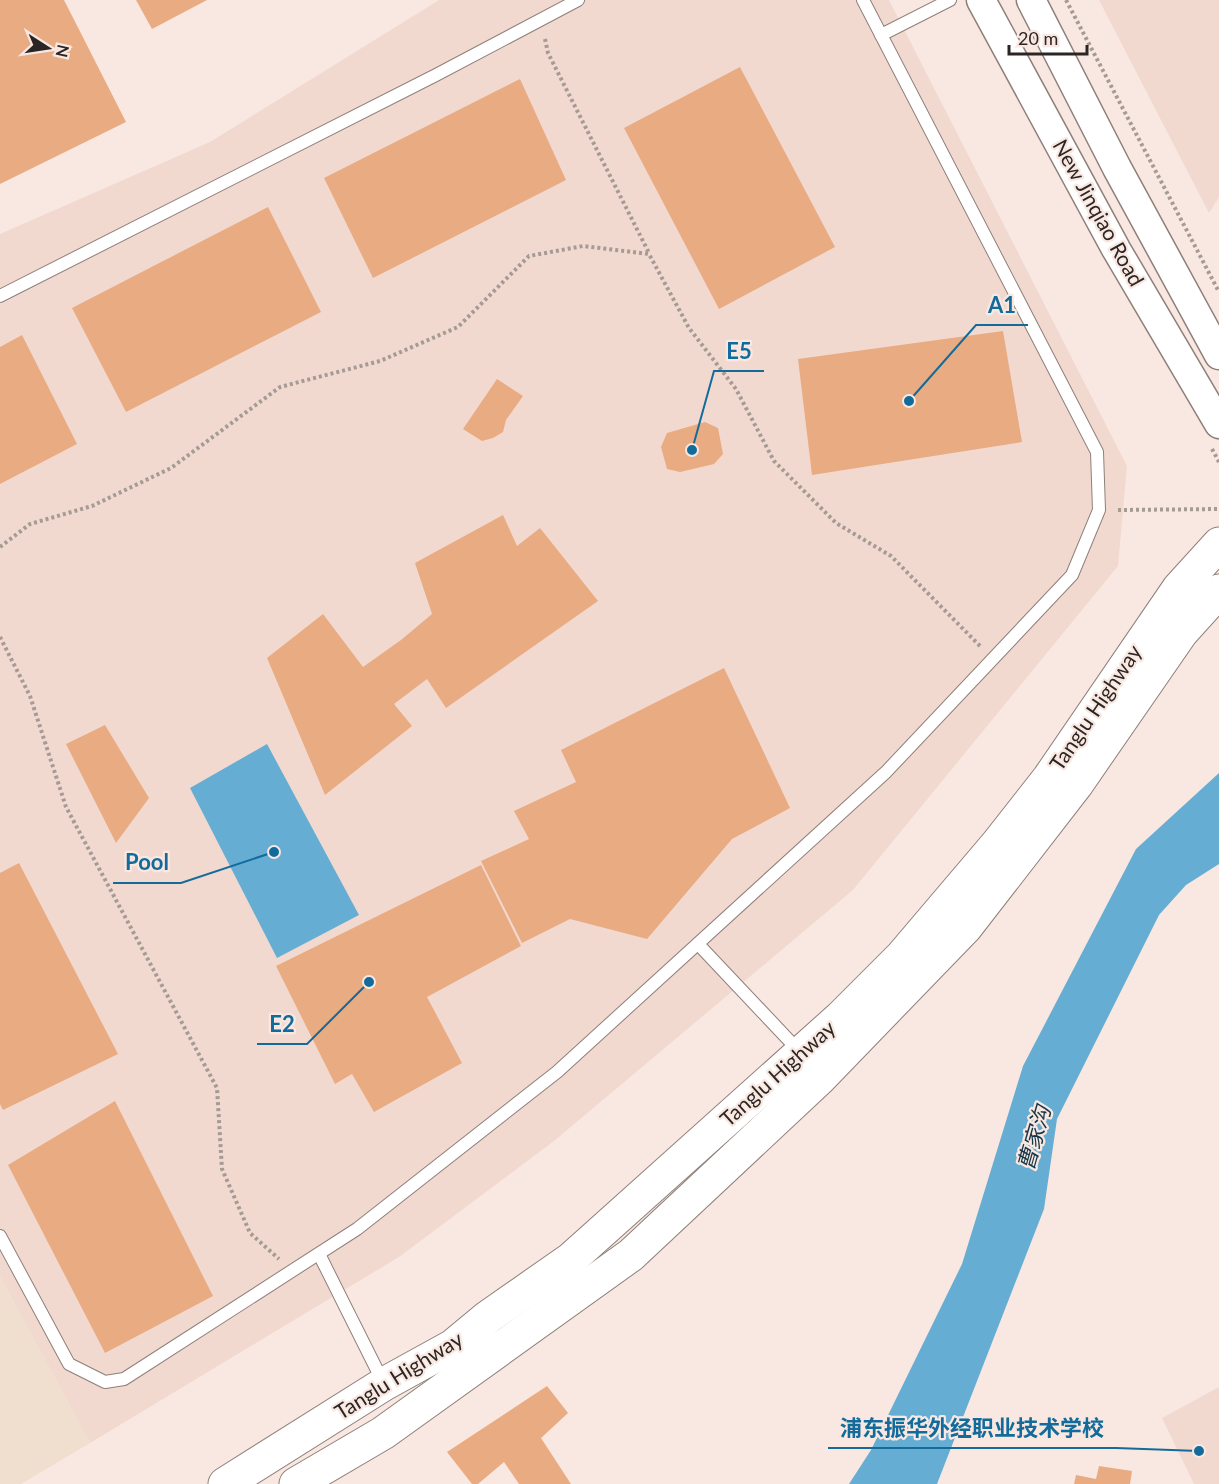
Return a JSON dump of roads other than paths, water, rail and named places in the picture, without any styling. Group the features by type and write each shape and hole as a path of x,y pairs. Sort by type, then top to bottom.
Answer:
{"main road":[{"name":"Tanglu Highway","path":"225,1484 384,1384 453,1346 514,1297 571,1259 801,1054 902,956 998,843 1049,778 1179,588 1219,544"},
{"name":"Tanglu Highway","path":"296,1484 383,1433 631,1255 819,1079 966,927 1076,785 1181,633 1219,591"}],"street":[{"name":"New Jinqiao Road","path":"981,0 1116,249 1219,424"},
{"name":"New Jinqiao Road","path":"1031,0 1117,168 1219,355"}],"lane":[{"path":"0,296 578,0"},
{"path":"0,1236 69,1364 105,1382 124,1379 357,1229 556,1072 886,772 1072,575 1099,510 1097,452 863,0"},
{"path":"881,35 950,0"},
{"path":"698,944 801,1054"},
{"path":"319,1254 384,1384"}],"water":[{"path":"267,744 359,915 277,958 190,788"},
{"name":"曹家沟","path":"1219,773 1219,864 1186,885 1159,915 1057,1119 1044,1209 937,1484 849,1484 871,1450 962,1264 1023,1066 1136,849"}],"place":[{"name":"A1","path":"909,401"},
{"name":"E5","path":"692,450"},
{"name":"Pool","path":"274,852"},
{"name":"E2","path":"369,982"},
{"name":"浦东振华外经职业技术学校","path":"1199,1451"}]}
